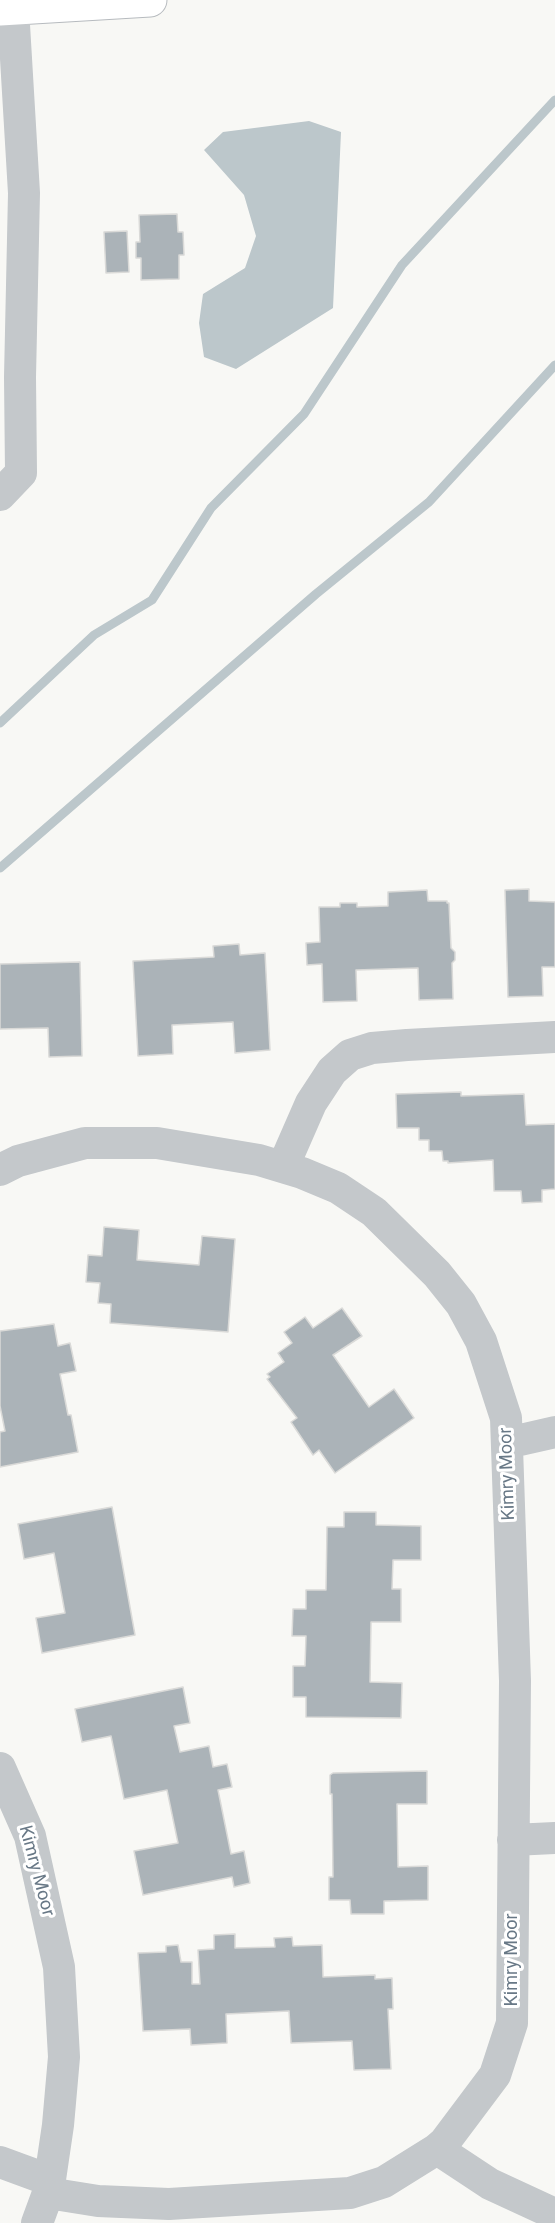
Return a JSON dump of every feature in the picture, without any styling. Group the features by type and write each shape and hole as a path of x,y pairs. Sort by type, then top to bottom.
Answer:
{"main road":[{"path":"6,9 150,0"}],"street":[{"path":"0,495 21,473 20,377 24,193 6,9"},
{"path":"284,1167 311,1103 332,1071 350,1055 372,1048 555,1037"},
{"name":"Kimry Moor","path":"0,1170 18,1161 85,1143 157,1143 259,1160 338,1188 374,1212 437,1274 462,1305 481,1341 506,1418 515,1681 512,2023 495,2075 444,2143 437,2149 384,2182 350,2193 169,2204 98,2200 49,2187"},
{"path":"507,1443 555,1432"},
{"name":"Kimry Moor","path":"0,1768 30,1836 59,1967 64,2057 58,2125 49,2187 38,2223"},
{"path":"513,1840 555,1838"},
{"path":"437,2149 490,2184 555,2214"},
{"path":"0,2162 49,2187"}],"shaded area":[{"path":"309,121 341,132 333,308 236,369 204,357 199,323 203,294 245,268 256,236 244,195 204,150 223,132"}],"building":[{"path":"177,214 178,232 183,232 184,255 179,255 179,279 141,280 141,258 136,258 136,242 140,242 139,215"},
{"path":"127,231 129,272 106,273 104,232"},
{"path":"529,889 529,901 555,902 555,967 542,967 543,996 508,997 505,890"},
{"path":"427,890 428,901 447,901 449,903 451,948 455,952 455,960 452,963 453,999 419,1000 418,968 356,970 357,1001 323,1002 322,964 307,965 306,943 320,942 319,907 340,907 340,903 357,903 357,907 388,906 388,892"},
{"path":"239,944 240,955 265,953 270,1050 235,1053 233,1022 172,1025 173,1054 138,1056 133,961 214,957 213,946"},
{"path":"80,962 82,1056 49,1057 48,1028 0,1029 0,964"},
{"path":"461,1092 461,1096 524,1094 526,1125 555,1124 555,1189 542,1190 542,1202 522,1203 521,1191 494,1191 493,1160 448,1163 448,1161 443,1161 442,1151 429,1151 429,1140 419,1140 419,1128 397,1128 396,1094"},
{"path":"104,1227 139,1230 137,1260 199,1265 202,1236 235,1239 228,1332 110,1323 111,1304 98,1303 100,1283 86,1282 88,1255 102,1256"},
{"path":"342,1308 362,1336 333,1355 369,1407 394,1389 414,1418 335,1473 319,1450 313,1455 291,1422 297,1418 267,1379 270,1377 267,1374 284,1362 278,1353 292,1343 284,1332 305,1317 313,1328"},
{"path":"54,1324 58,1346 70,1343 76,1371 60,1374 78,1452 0,1467 0,1432 5,1431 0,1406 0,1331"},
{"path":"112,1507 135,1635 42,1653 36,1618 65,1613 54,1553 24,1559 18,1524"},
{"path":"344,1512 376,1512 376,1525 421,1526 421,1560 393,1560 392,1589 401,1589 401,1622 371,1622 370,1682 402,1683 401,1718 306,1717 306,1697 293,1697 293,1666 305,1666 306,1636 292,1636 293,1609 306,1609 306,1590 326,1590 327,1527 344,1527"},
{"path":"183,1687 190,1723 174,1726 180,1752 209,1746 213,1767 227,1764 232,1787 218,1790 231,1854 244,1851 250,1883 234,1887 232,1877 143,1895 134,1851 178,1843 167,1790 124,1799 111,1736 82,1742 75,1709"},
{"path":"427,1771 427,1804 397,1804 398,1867 428,1866 428,1900 384,1901 384,1914 351,1914 350,1900 329,1900 329,1877 333,1877 330,1775 333,1773"},
{"path":"235,1934 235,1948 275,1947 274,1938 292,1937 293,1946 322,1945 323,1977 375,1975 375,1979 392,1978 393,2009 388,2009 391,2069 354,2070 352,2041 291,2043 289,2011 226,2014 227,2043 191,2045 190,2029 143,2031 138,1953 166,1952 166,1946 178,1945 181,1962 192,1962 192,1984 200,1984 198,1950 214,1949 214,1935"}],"waterway":[{"path":"0,723 94,635 152,600 211,508 304,414 402,265 555,100"},
{"path":"0,868 316,594 429,502 555,365"}]}
